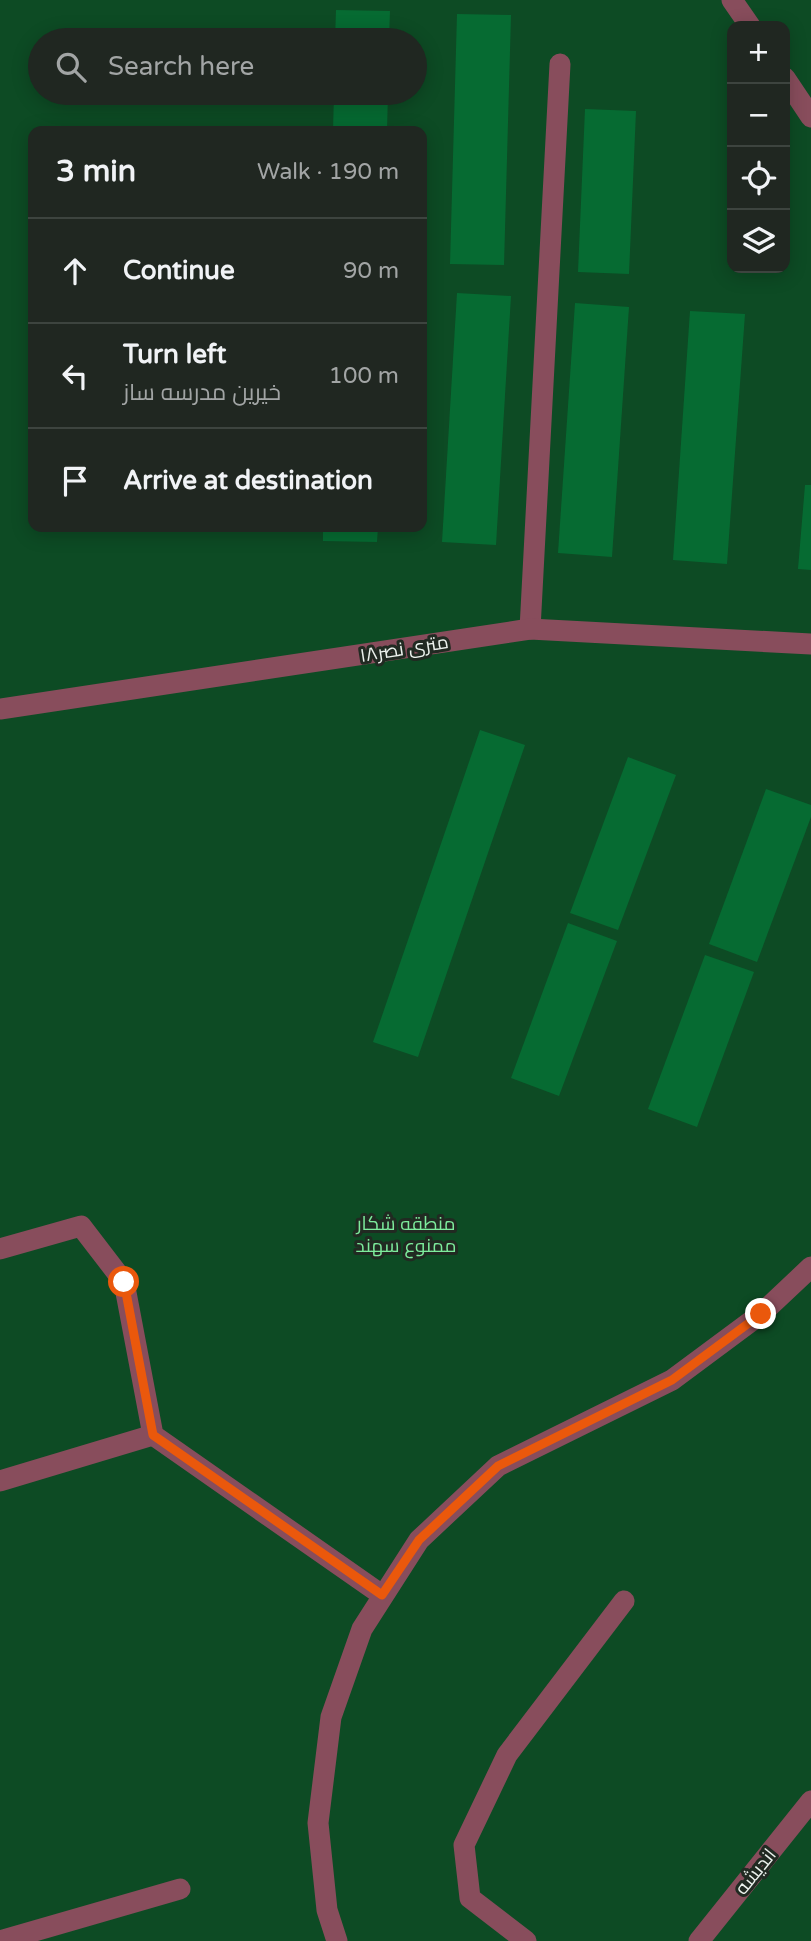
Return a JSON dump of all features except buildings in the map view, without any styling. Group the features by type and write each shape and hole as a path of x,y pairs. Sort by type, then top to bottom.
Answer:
{"street":[{"path":"732,0 747,21"},
{"path":"530,629 560,64"},
{"path":"789,84 811,117"},
{"name":"۱۸متری نصر","path":"0,709 530,629 811,644"},
{"path":"0,1250 81,1226 124,1282 153,1435 382,1595"},
{"path":"337,1941 327,1910 318,1823 331,1717 362,1629 419,1540 498,1466 672,1380 761,1314 811,1267"},
{"path":"0,1481 153,1435"},
{"path":"526,1941 470,1898 464,1845 507,1755 624,1601"},
{"name":"اندیشه","path":"708,1938 811,1801"},
{"path":"0,1941 180,1889"}],"green space":[{"name":"منطقه شکار ممنوع سهند","path":"0,0 811,0 811,1941 0,1941"}],"route":[{"path":"124,1282 153,1435 382,1595 419,1540 498,1466 672,1380 761,1314"}]}
